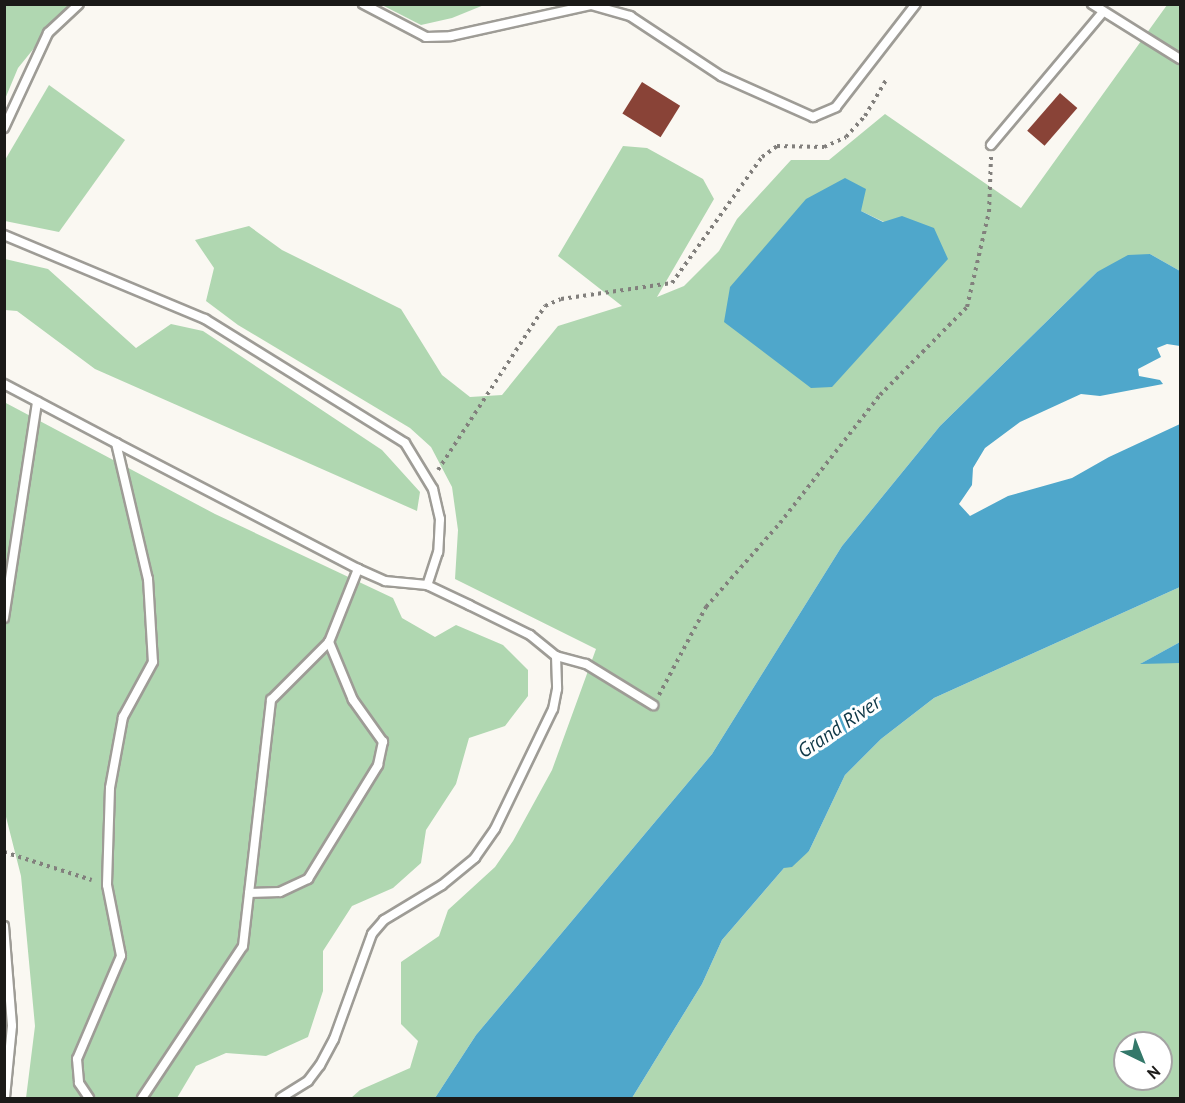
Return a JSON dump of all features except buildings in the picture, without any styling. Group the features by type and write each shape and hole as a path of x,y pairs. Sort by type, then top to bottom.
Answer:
{"lane":[{"path":"4,128 48,33 79,4"},
{"path":"363,4 426,37 451,36 591,5 630,16 721,76 813,117 836,107 916,4"},
{"path":"1092,4 1180,59"},
{"path":"991,145 1103,12"},
{"path":"4,234 205,319 405,443 430,484 441,519 438,552 427,585"},
{"path":"4,384 358,569 385,581 427,585 530,635 556,656 585,664 653,705"},
{"path":"4,618 37,402"},
{"path":"89,1098 79,1083 77,1059 121,956 107,885 110,788 116,742 123,717 153,662 148,579 116,443"},
{"path":"142,1098 243,946 271,700 329,642 358,569"},
{"path":"249,893 280,892 308,879 378,765 383,742 353,700 329,642"},
{"path":"281,1098 308,1081 320,1065 334,1039 372,934 384,920 442,885 475,858 495,829 553,709 557,689 556,656"},
{"path":"4,926 12,1026 5,1098"}],"path":[{"path":"430,484 544,306 561,299 672,283 762,157 777,146 824,147 846,137 865,116 886,80"},
{"path":"653,705 706,607 780,523 880,395 967,307 989,212 991,145"},
{"path":"4,852 107,885"}],"green space":[{"path":"5,5 69,5 18,68 5,99"},
{"path":"382,5 484,5 452,18 421,25"},
{"path":"1167,5 1180,5 1180,271 1150,254 1097,272 940,426 842,546 712,754 476,1035 435,1098 351,1098 360,1090 410,1068 418,1041 401,1024 401,962 439,936 448,910 495,867 513,841 552,770 596,649 455,579 458,530 452,487 431,447 410,428 238,325 206,301 214,268 195,240 249,226 282,250 401,309 442,375 470,397 502,395 558,326 622,306 558,256 623,146 647,148 703,179 714,199 657,297 684,286 719,251 737,219 791,160 829,160 885,114 1021,208","holes":["861,211 884,222 725,322"]},
{"path":"49,85 125,140 59,232 5,221 5,160"},
{"path":"5,259 48,269 136,348 171,324 203,331 382,450 420,492 417,511 95,369 17,311 5,310"},
{"path":"4,402 215,514 393,598 402,618 435,637 456,625 503,645 528,670 528,696 505,726 469,738 456,784 426,830 421,863 393,888 352,906 323,951 323,991 308,1037 266,1056 226,1053 196,1066 177,1098 26,1098 35,1026 21,876 4,809"},
{"path":"1180,587 1180,642 1142,663 1180,663 1180,1098 632,1098 702,984 722,940 784,868 809,851 845,775 881,739 934,698"}],"water":[{"path":"845,178 866,189 861,211 883,222 902,216 934,228 948,259 832,387 811,388 724,322 730,287 806,199"},
{"name":"Grand River","path":"1150,254 1180,271 1180,346 1167,344 1157,348 1161,357 1138,369 1139,376 1160,380 1163,384 1100,396 1081,394 1020,422 985,448 973,468 972,485 959,504 970,516 1008,496 1072,478 1109,457 1180,424 1180,587 934,698 881,739 845,775 809,851 792,867 784,868 722,940 702,984 632,1098 435,1098 476,1035 712,754 842,546 940,426 1097,272 1128,255"},
{"path":"1180,642 1180,663 1140,664"}]}
